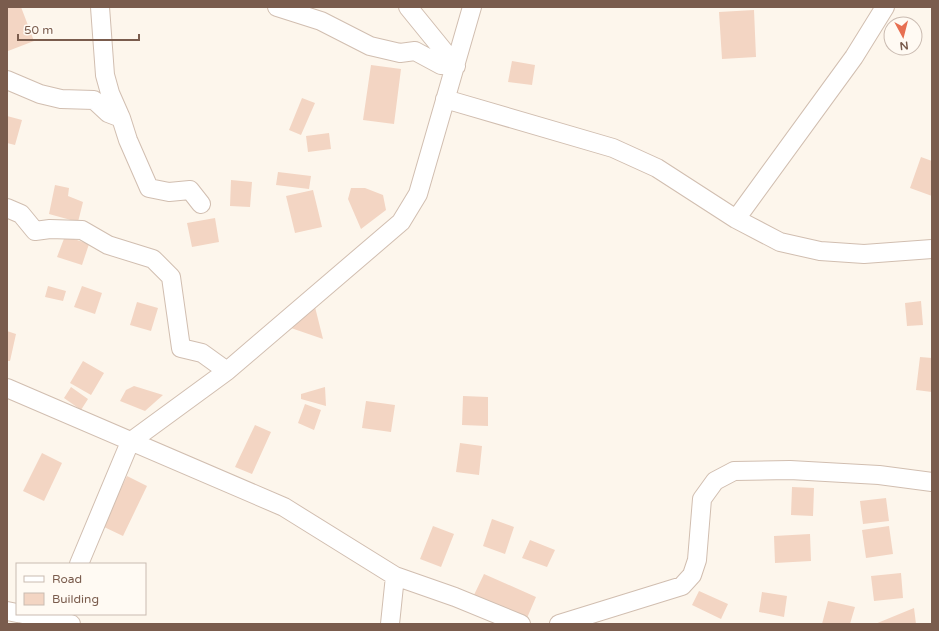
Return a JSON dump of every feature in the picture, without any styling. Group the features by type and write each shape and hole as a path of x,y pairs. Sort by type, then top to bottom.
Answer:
{"street":[{"path":"100,7 105,75 110,93 121,118 128,140 149,188 169,192 190,190 201,204"},
{"path":"277,7 322,21 370,46 400,53 415,51 441,65 456,66"},
{"path":"408,7 456,66"},
{"path":"79,563 130,442 227,371 401,222 418,194 472,7"},
{"path":"736,219 854,57 886,7"},
{"path":"7,80 40,94 61,99 94,100 108,113 121,118"},
{"path":"446,99 613,148 657,168 736,219 780,242 820,251 864,254 932,249"},
{"path":"7,208 21,214 35,231 50,229 82,230 108,245 153,259 171,277 181,348 202,353 227,371"},
{"path":"7,388 284,508 395,576 455,597 521,624"},
{"path":"559,624 682,586 692,576 697,560 702,499 715,482 734,471 790,470 879,475 932,482"},
{"path":"390,624 395,576"},
{"path":"28,615 60,621"}],"building":[{"path":"7,7 21,7 34,41 8,51"},
{"path":"754,10 756,57 722,59 719,12"},
{"path":"512,61 535,65 532,85 508,82"},
{"path":"371,65 401,69 394,124 363,120"},
{"path":"302,98 315,103 301,135 289,130"},
{"path":"7,116 22,120 15,145 7,143"},
{"path":"329,133 331,149 308,152 306,136"},
{"path":"921,157 932,161 932,196 910,188"},
{"path":"278,172 311,176 309,189 276,185"},
{"path":"231,180 252,182 250,207 230,206"},
{"path":"55,185 69,188 68,196 83,202 78,222 49,214"},
{"path":"351,188 365,188 383,195 386,210 361,229 348,199"},
{"path":"313,190 322,227 295,233 286,196"},
{"path":"215,218 219,242 192,247 187,223"},
{"path":"65,236 89,244 82,265 57,257"},
{"path":"48,286 66,291 63,301 45,297"},
{"path":"82,286 102,293 95,314 74,307"},
{"path":"313,299 323,339 291,328"},
{"path":"921,301 923,325 907,326 905,303"},
{"path":"137,302 158,308 151,331 130,325"},
{"path":"7,331 16,334 10,361 7,361"},
{"path":"920,357 932,358 932,392 916,390"},
{"path":"83,361 104,373 91,395 70,383"},
{"path":"134,386 163,395 145,411 120,401 126,390"},
{"path":"71,387 88,399 81,410 64,398"},
{"path":"325,387 326,406 301,399 301,394"},
{"path":"463,396 488,397 488,426 462,425"},
{"path":"366,401 395,405 391,432 362,428"},
{"path":"305,404 321,410 314,430 298,423"},
{"path":"255,425 271,432 252,474 235,467"},
{"path":"460,443 482,446 479,475 456,472"},
{"path":"42,453 62,463 44,501 23,491"},
{"path":"127,476 147,486 123,536 102,526"},
{"path":"792,487 814,488 813,516 791,515"},
{"path":"886,498 889,521 863,524 860,501"},
{"path":"492,519 514,527 505,554 483,546"},
{"path":"433,526 454,534 441,567 420,559"},
{"path":"889,526 893,554 866,558 862,530"},
{"path":"810,534 811,561 775,563 774,536"},
{"path":"530,540 555,550 547,567 522,558"},
{"path":"901,573 903,598 874,601 871,576"},
{"path":"484,574 536,597 527,618 474,595"},
{"path":"699,591 728,604 721,619 692,605"},
{"path":"762,592 787,596 784,617 759,612"},
{"path":"828,601 855,607 850,624 822,624"},
{"path":"914,608 916,624 875,624"}]}
